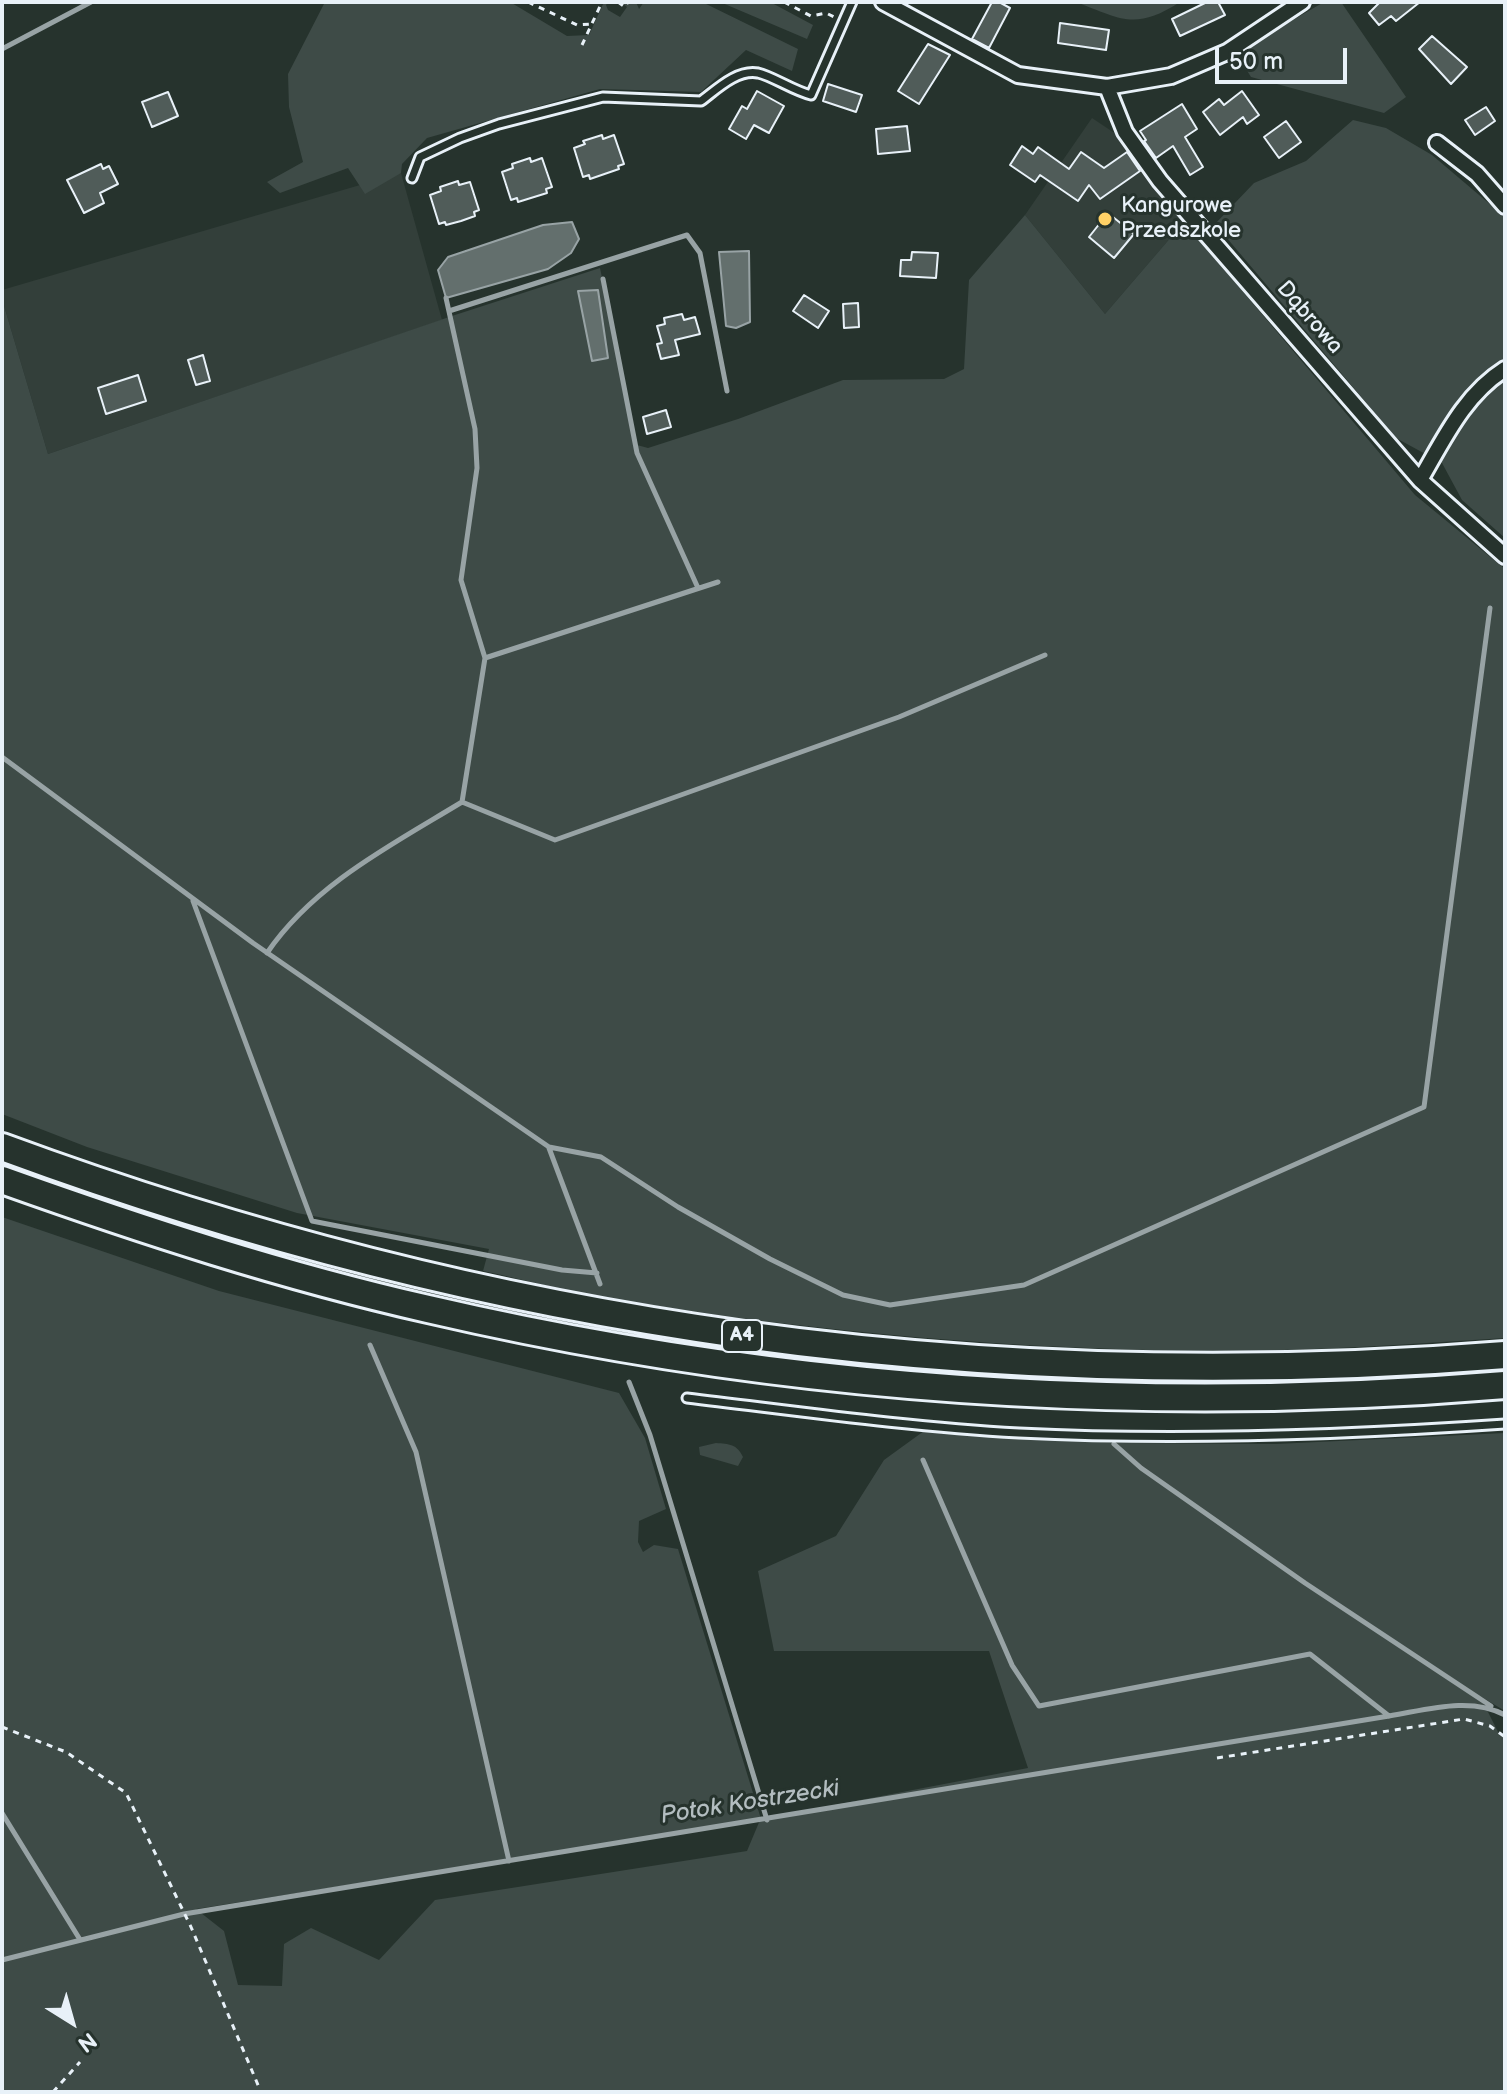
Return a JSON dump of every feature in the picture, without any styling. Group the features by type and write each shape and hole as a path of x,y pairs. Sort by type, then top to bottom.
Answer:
{"highway":[{"name":"A4","path":"2,1147 198,1215 369,1264 562,1307 712,1332 892,1354 1129,1367 1326,1366 1505,1355"},
{"name":"A4","path":"2,1180 186,1243 356,1291 545,1334 745,1367 961,1390 1126,1398 1286,1397 1505,1385"}],"street":[{"path":"883,2 1018,75 1107,87 1171,76 1227,52 1302,2"},
{"name":"Dąbrowa","path":"1107,87 1125,132 1160,181 1420,480 1505,556"},
{"path":"1437,143 1477,174 1505,206"},
{"path":"1420,480 1462,409 1488,380 1505,369"}],"lane":[{"path":"412,178 420,157 460,138 534,114 603,97 701,101 726,82 745,74 758,73 811,95 852,2"},
{"path":"687,1398 1019,1433 1291,1435 1505,1424"}],"path":[{"path":"528,2 577,25 592,24"},
{"path":"582,45 602,2"},
{"path":"618,2 625,7 628,2"},
{"path":"784,2 811,16 826,13 838,19"},
{"path":"1217,1758 1464,1719 1490,1726 1505,1737"},
{"path":"2,1727 66,1752 126,1793 191,1927 261,2092"},
{"path":"53,2092 80,2062"}],"shaded area":[{"path":"325,2 510,2 567,36 589,35 604,2 608,2 608,10 620,17 627,7 621,2 636,2 639,9 644,2 702,2 798,49 792,71 746,50 701,92 600,89 427,138 402,164 401,173 365,194 348,168 280,193 267,182 303,162 289,107 288,74"},
{"path":"720,2 770,2 813,25 807,39"},
{"path":"1076,2 1180,2 1151,17 1128,19"},
{"path":"1324,2 1341,2 1406,97 1384,113 1251,77 1236,53"},
{"name":"Kangurowe Przedszkole","path":"1092,118 1119,136 1140,171 1184,222 1105,314 1025,215"},
{"path":"1353,120 1386,128 1432,155 1505,217 1505,538 1462,500 1442,463 1396,438 1215,224 1254,183 1306,161"},
{"path":"401,173 442,320 48,454 2,299 2,290"},
{"path":"1025,215 1105,314 1184,222 1415,495 1505,569 1505,1338 1292,1350 1146,1350 922,1338 699,1312 589,1295 483,1271 489,1249 297,1213 87,1147 2,1114 2,299 48,454 600,268 637,445 648,448 843,380 944,379 964,369 969,280"},
{"path":"572,222 579,239 571,253 548,269 446,298 438,270 448,257 543,225"},
{"path":"749,251 750,322 736,328 726,326 719,252"},
{"path":"598,290 608,358 592,361 578,291"},
{"path":"2,1217 219,1291 619,1393 645,1438 666,1509 639,1521 638,1542 643,1552 654,1545 678,1549 761,1819 1028,1768 989,1651 774,1651 758,1571 836,1536 884,1460 924,1431 1118,1443 1276,1444 1505,1433 1505,1711 1480,1696 1499,1734 1505,1738 1505,2092 2,2092","holes":["760,1820 747,1851 435,1900 379,1960 311,1928 284,1944 282,1986 238,1985 224,1931 196,1909"]},
{"path":"729,1444 738,1449 743,1457 738,1466 700,1455 699,1447"}],"building":[{"path":"992,2 1010,8 989,48 972,39"},
{"path":"1207,2 1218,2 1225,15 1180,36 1172,19"},
{"path":"1380,2 1420,2 1396,21 1391,16 1379,25 1369,13"},
{"path":"1060,23 1109,30 1106,50 1058,43"},
{"path":"1432,36 1467,67 1451,84 1419,49"},
{"path":"928,44 950,55 919,104 898,91"},
{"path":"828,84 862,95 856,112 823,101"},
{"path":"757,91 784,106 769,133 754,125 746,139 729,129 742,106 747,109"},
{"path":"1242,91 1259,115 1247,124 1243,117 1220,135 1203,112 1219,99 1224,105"},
{"path":"168,92 178,116 152,127 142,102"},
{"path":"1182,104 1197,129 1185,137 1203,167 1190,175 1173,146 1156,158 1140,131"},
{"path":"1486,107 1495,121 1475,135 1465,120"},
{"path":"1286,121 1301,142 1279,158 1264,137"},
{"path":"907,126 910,151 878,154 876,129"},
{"path":"602,135 603,139 614,135 624,164 618,166 619,169 590,179 589,175 583,177 574,148 585,144 583,141"},
{"path":"1022,146 1033,154 1038,147 1069,169 1081,152 1104,168 1127,152 1140,171 1100,199 1089,185 1078,201 1040,175 1035,182 1010,165"},
{"path":"530,158 531,162 542,158 552,187 546,189 547,193 518,202 517,198 511,200 502,172 513,168 512,164"},
{"path":"101,164 103,169 109,166 118,184 100,193 104,203 84,213 67,180"},
{"path":"458,181 459,185 470,182 479,210 474,212 475,216 461,221 439,224 430,195 441,191 440,187"},
{"path":"1108,213 1134,234 1114,258 1089,237"},
{"path":"912,252 938,253 936,278 900,276 901,260 911,260"},
{"path":"804,295 829,311 818,328 793,311"},
{"path":"858,303 859,327 844,328 843,304"},
{"path":"682,314 684,320 695,317 700,334 675,340 679,355 661,359 657,344 662,343 657,326 665,324 664,318"},
{"path":"203,355 210,381 196,385 188,360"},
{"path":"138,375 146,401 106,414 98,388"},
{"path":"666,410 671,427 647,434 643,417"}],"waterway":[{"path":"2,49 91,2"},
{"path":"449,311 687,235 700,253 727,391"},
{"path":"603,279 637,453 698,588"},
{"path":"446,298 475,429 477,468 461,580 485,658 462,802"},
{"path":"485,658 718,582"},
{"path":"2,757 253,943 549,1147 601,1157 678,1207 770,1259 843,1295 890,1305 1024,1285 1424,1107 1490,608"},
{"path":"462,802 555,840 899,717 1045,655"},
{"path":"267,953 286,928 331,886 382,850 462,802"},
{"path":"193,901 312,1221 562,1270 597,1273"},
{"path":"549,1148 600,1284"},
{"path":"370,1345 416,1452 509,1861"},
{"path":"629,1382 650,1435 767,1820"},
{"path":"1114,1444 1141,1468 1305,1583 1491,1706"},
{"path":"923,1460 1012,1665 1039,1706 1310,1654 1389,1716"},
{"name":"Potok Kostrzecki","path":"2,1960 184,1914 1433,1708 1477,1706 1505,1715"},
{"path":"2,1813 79,1938"}],"place":[{"name":"Kangurowe Przedszkole","path":"1105,219"}]}
